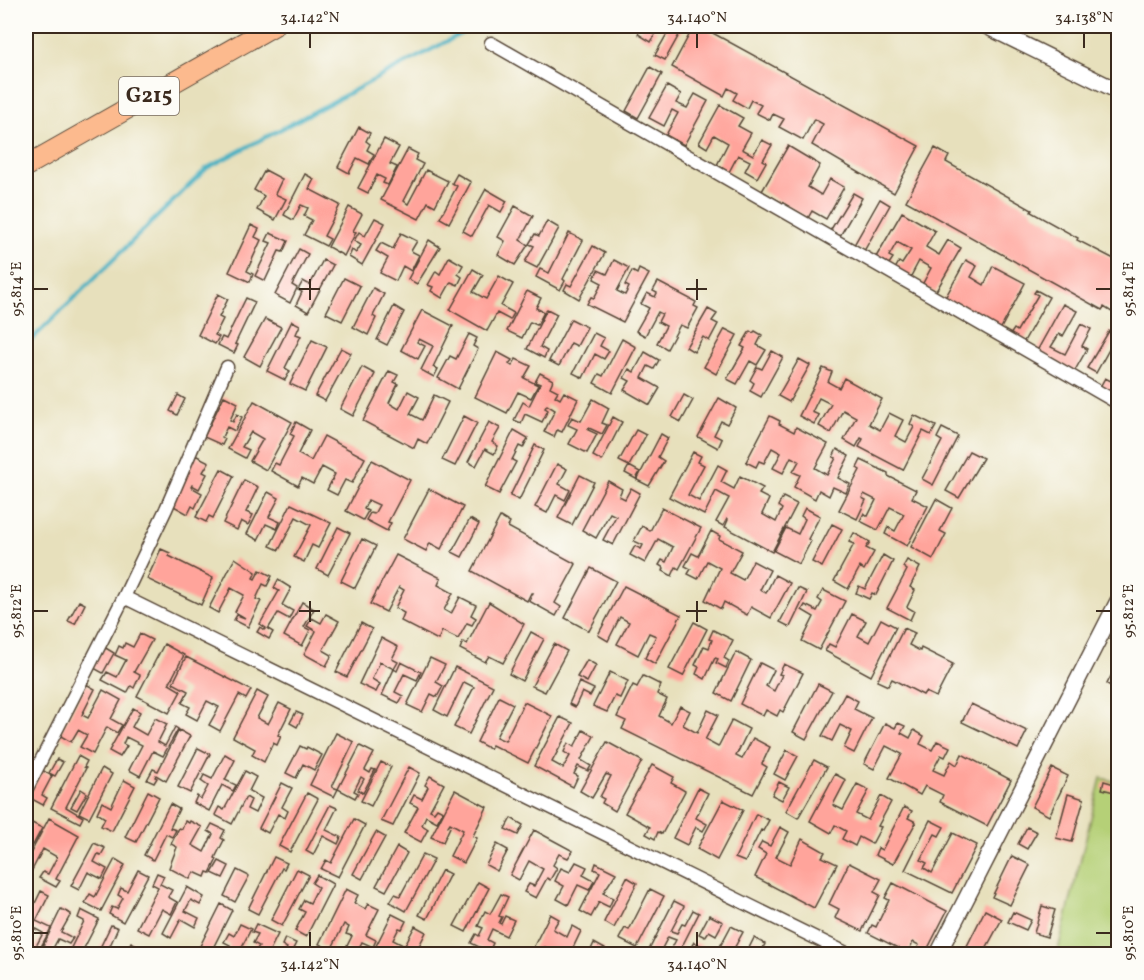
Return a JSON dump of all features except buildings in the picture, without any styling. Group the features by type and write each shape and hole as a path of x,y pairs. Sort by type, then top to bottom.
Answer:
{"highway":[{"name":"G215","path":"26,166 273,26"}],"street":[{"path":"986,26 1119,92"},
{"path":"491,42 1119,403"},
{"path":"26,790 166,509 227,367"},
{"path":"124,597 848,954"},
{"path":"938,954 1119,601"}],"green space":[{"path":"1101,778 1118,782 1118,954 1057,954"}],"waterway":[{"path":"26,345 207,168 476,26"}]}
